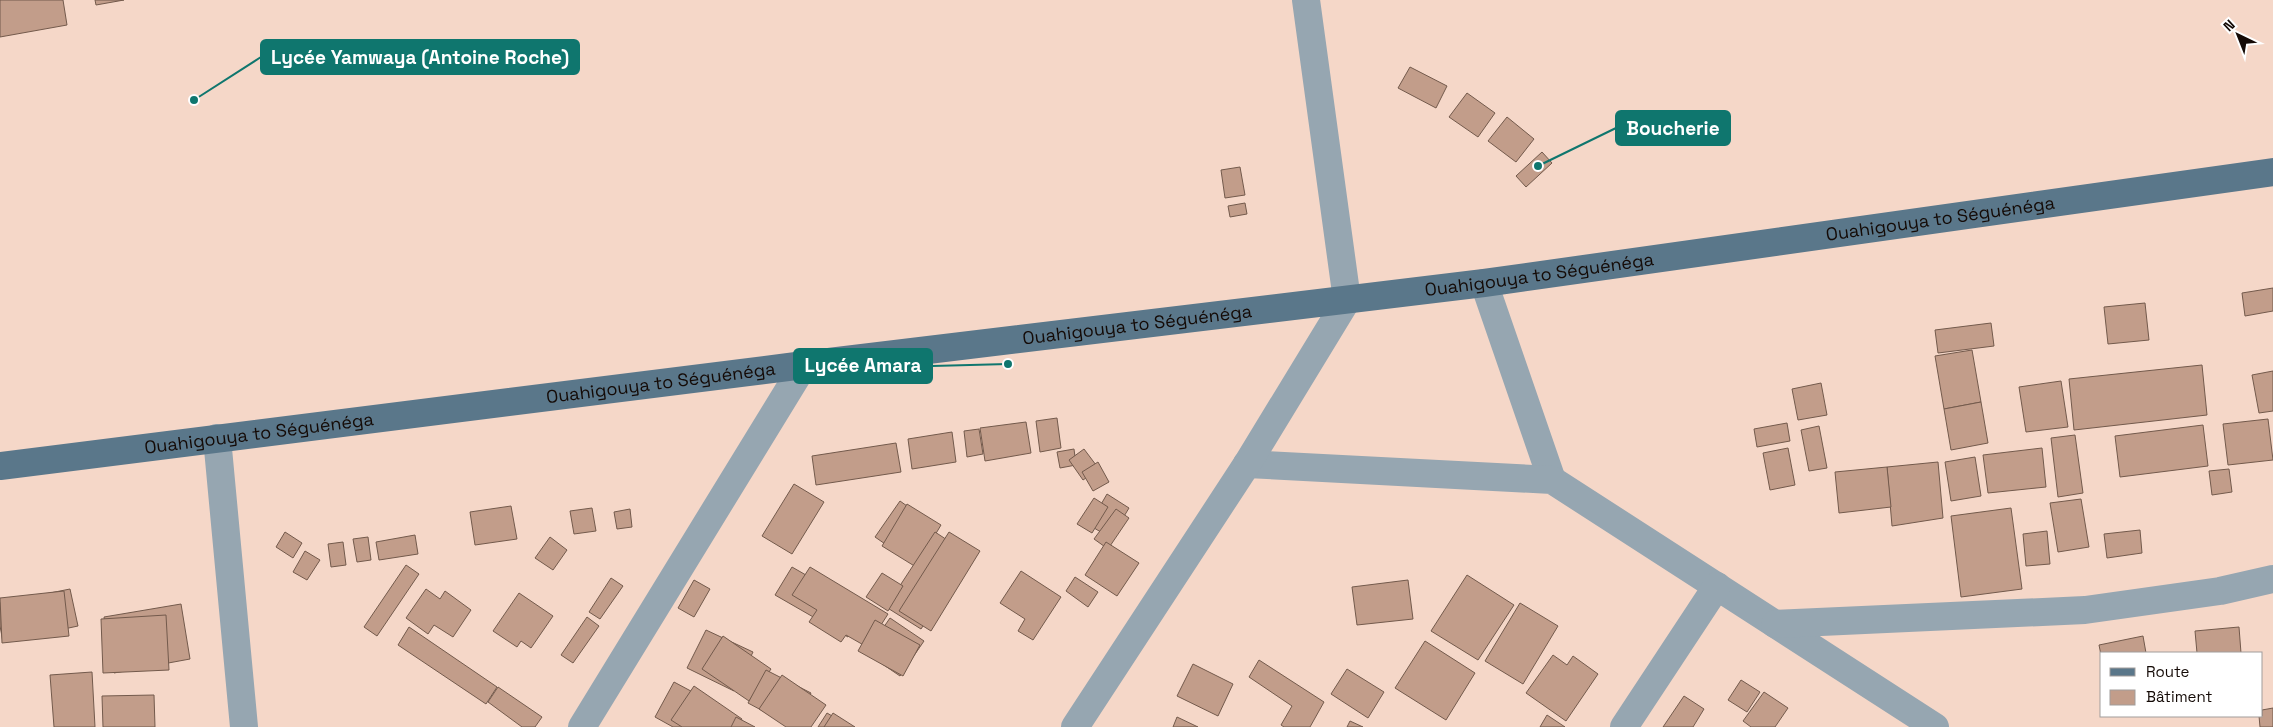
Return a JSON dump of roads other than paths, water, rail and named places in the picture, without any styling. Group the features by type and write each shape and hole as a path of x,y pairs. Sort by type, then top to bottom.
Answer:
{"main road":[{"name":"Ouahigouya to Séguénéga","path":"0,466 804,365 1484,283 2273,172"}],"street":[{"path":"1075,727 1247,464 1347,300 1306,0"},
{"path":"1484,283 1552,480"},
{"path":"582,727 804,365"},
{"path":"217,438 244,727"},
{"path":"1247,464 1552,480 1935,727"},
{"path":"1775,624 2085,610 2220,591 2273,579"},
{"path":"1624,727 1717,586"}],"place":[{"name":"Lycée Yamwaya (Antoine Roche)","path":"194,100"},
{"name":"Boucherie","path":"1538,166"},
{"name":"Lycée Amara","path":"1008,364"}]}
